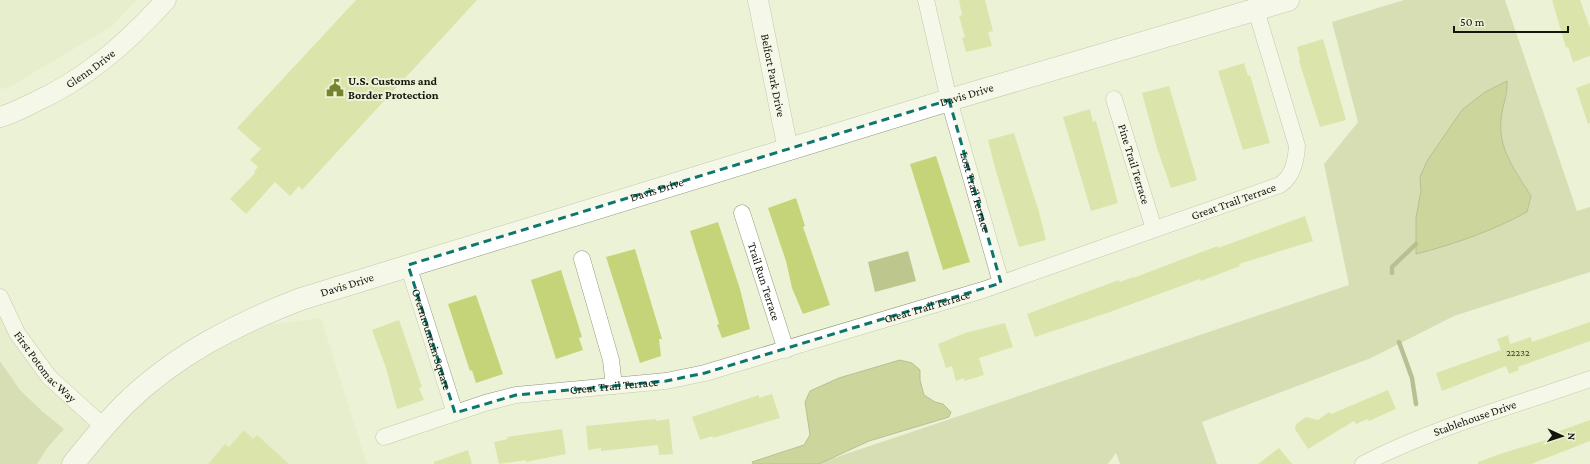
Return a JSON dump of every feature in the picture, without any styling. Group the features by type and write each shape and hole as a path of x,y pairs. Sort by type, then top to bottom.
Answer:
{"main road":[{"name":"Davis Drive","path":"73,464 104,426 125,404 172,364 214,338 255,317 301,299 949,100 1288,0"}],"street":[{"name":"Glenn Drive","path":"0,117 53,94 99,64 137,32 166,0"},
{"name":"Belfort Park Drive","path":"758,0 788,150"},
{"name":"Lost Trail Terrace","path":"926,0 949,100 1001,283"},
{"name":"Great Trail Terrace","path":"384,437 485,403 516,395 666,381 705,374 1001,283 1280,185 1286,180 1295,163 1297,146 1256,10"},
{"name":"Pine Trail Terrace","path":"1114,100 1154,229"},
{"name":"Trail Run Terrace","path":"742,213 786,350"},
{"path":"582,259 611,360 614,386"},
{"name":"Overmountain Square","path":"408,265 455,413"},
{"name":"First Potomac Way","path":"0,297 17,333 50,377 104,426"},
{"name":"Stablehouse Drive","path":"1363,464 1391,450 1428,435 1590,379"}],"highlighted area":[{"path":"949,100 1001,283 705,373 666,381 516,395 455,413 408,265"}],"shaded area":[{"path":"0,0 137,0 112,26 8,88 0,89"},
{"path":"1404,0 1505,0 1577,211 1590,207 1590,272 1454,316 1371,358 1202,422 1217,464 1120,464 1116,453 1108,464 816,464 1349,285 1324,164 1358,122 1332,22"},
{"path":"1507,81 1507,91 1501,120 1502,141 1509,160 1531,196 1527,212 1473,236 1416,254 1416,218 1421,191 1420,177 1427,161 1462,110 1485,92"},
{"path":"908,251 916,281 875,292 868,262"},
{"path":"0,297 17,333 103,426 73,464 37,464 48,447 64,429 43,412 20,390 0,361"},
{"path":"321,318 367,464 79,464 116,423 160,386 204,355 256,326"},
{"path":"900,360 912,363 920,370 920,380 924,395 935,402 943,404 951,412 949,417 869,441 819,464 753,464 752,462 804,445 810,435 805,402 810,391 839,378"},
{"path":"0,361 20,390 43,412 64,429 48,447 37,464 0,464"}],"building":[{"name":"U.S. Customs and Border Protection","path":"356,0 477,0 302,190 299,186 290,196 275,182 246,214 230,199 255,173 254,172 258,167 250,160 261,149 237,128"},
{"path":"959,0 985,0 993,31 988,32 992,46 966,52 962,38 965,37 959,16 962,15"},
{"path":"1552,0 1580,0 1590,28 1590,56 1573,62 1568,47 1566,48"},
{"path":"1323,39 1346,120 1320,127 1299,61 1297,47"},
{"path":"1244,63 1248,76 1250,75 1270,143 1243,150 1218,71"},
{"path":"1590,83 1590,123 1588,124 1576,88"},
{"path":"1169,86 1197,180 1171,188 1157,148 1142,93"},
{"path":"1090,109 1093,122 1096,121 1118,203 1091,211 1063,117"},
{"path":"1014,133 1039,212 1046,240 1019,247 988,140"},
{"path":"936,156 970,262 943,270 910,164"},
{"path":"796,198 805,226 803,227 830,305 803,314 792,288 786,261 768,208"},
{"path":"1305,216 1313,241 1239,264 1240,266 1201,281 1200,279 1110,312 1035,337 1027,314 1119,280 1120,282 1133,278 1218,246 1218,248"},
{"path":"718,222 740,289 750,329 722,338 690,231"},
{"path":"635,249 662,339 659,339 661,356 640,363 606,257"},
{"path":"561,270 582,337 579,338 583,350 556,359 531,280"},
{"path":"476,295 503,374 476,383 472,370 470,371 448,304"},
{"path":"399,320 422,387 419,388 424,400 397,409 386,368 372,330"},
{"path":"1590,322 1590,341 1518,367 1519,370 1509,374 1506,366 1442,391 1436,373 1501,350 1497,339 1508,335 1510,344 1531,337 1532,342"},
{"path":"1005,323 1013,347 979,358 984,375 964,381 964,378 956,381 952,366 946,368 938,344 965,333"},
{"path":"1388,390 1396,409 1369,421 1368,419 1356,424 1354,421 1308,449 1295,429 1296,424 1306,417 1318,420 1329,412 1331,414"},
{"path":"772,394 780,418 713,438 713,436 700,440 692,417 759,395 759,398"},
{"path":"656,419 656,421 669,419 673,454 659,455 658,445 601,451 601,448 588,450 586,426"},
{"path":"1590,420 1590,441 1531,464 1478,464 1478,462 1500,454 1556,437 1554,433"},
{"path":"562,429 566,454 526,462 526,460 499,464 494,442 508,439 507,437"},
{"path":"244,430 253,439 257,435 289,464 208,464 225,444 229,447"},
{"path":"1279,448 1292,464 1258,464"},
{"path":"468,450 472,464 434,464 434,462"}],"waterway":[{"path":"1392,273 1392,267 1416,244"},
{"path":"1399,342 1412,378 1416,404"}],"place":[{"name":"U.S. Customs and Border Protection","path":"335,88"}]}
